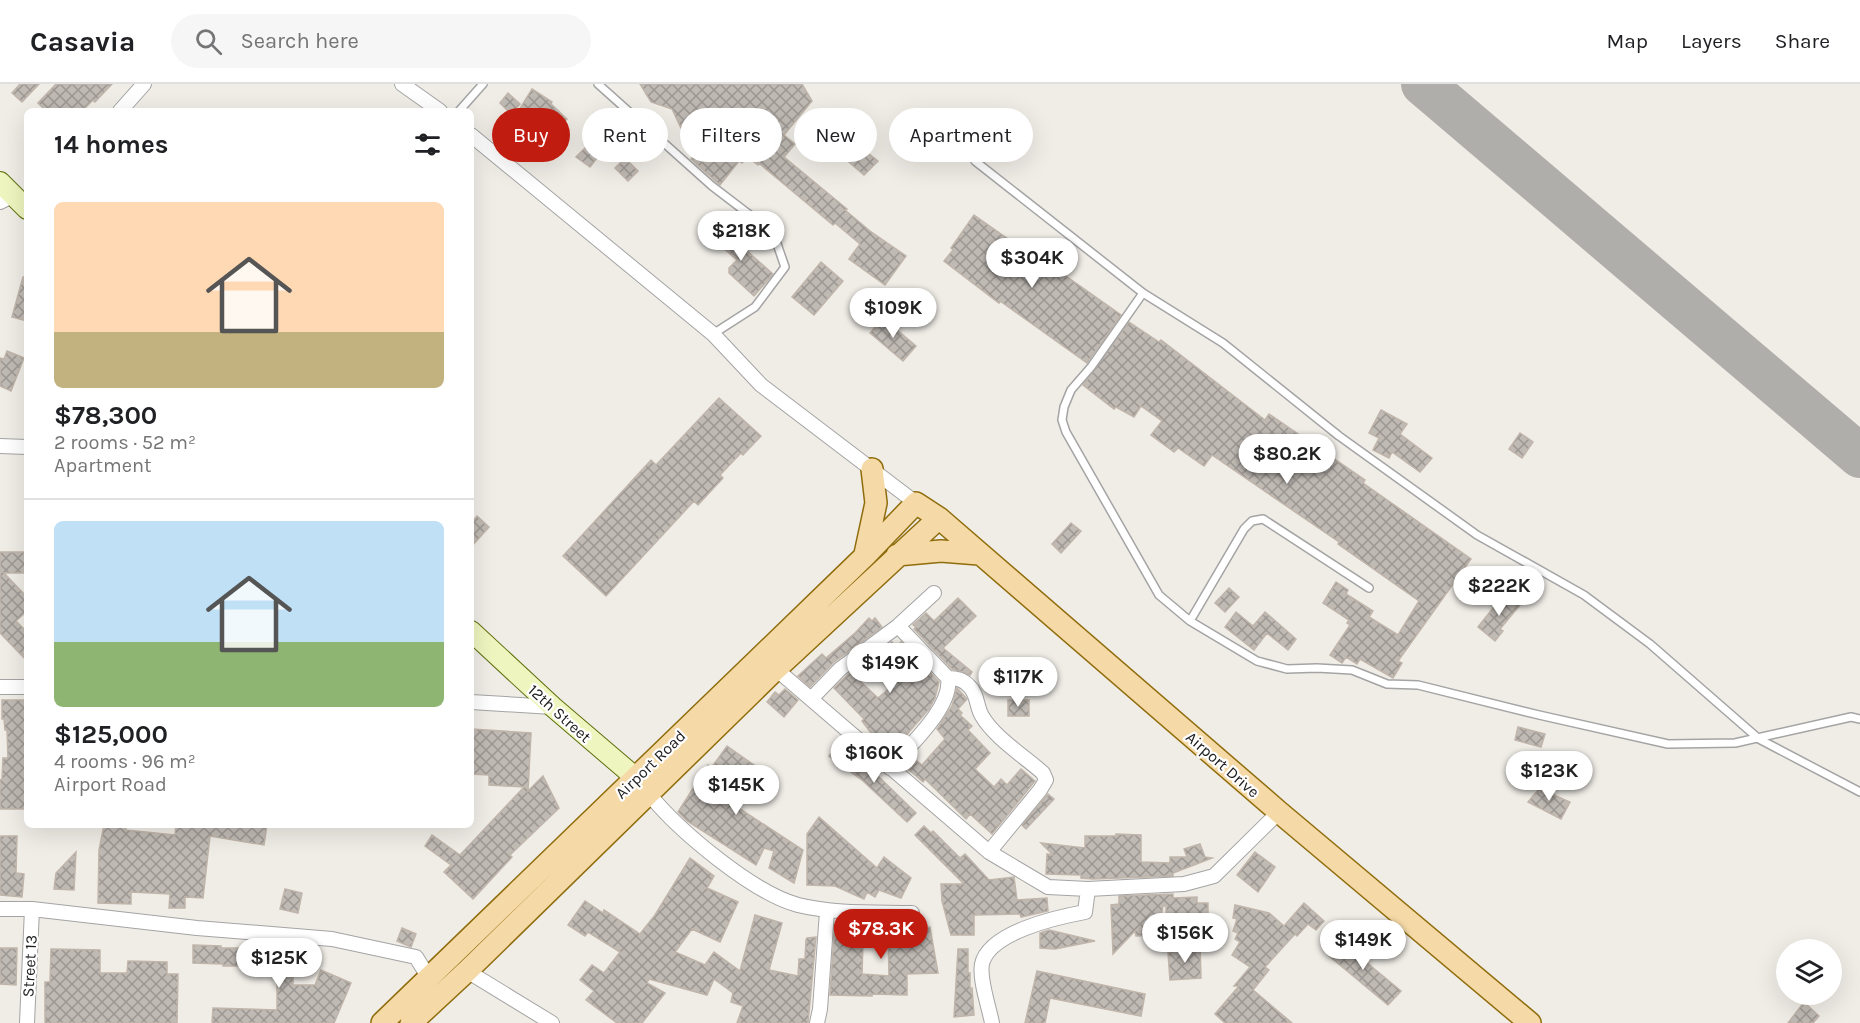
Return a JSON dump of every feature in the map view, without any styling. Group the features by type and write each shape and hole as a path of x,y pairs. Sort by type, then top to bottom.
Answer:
{"main road":[{"path":"865,556 876,503 872,469"},
{"name":"Airport Drive","path":"916,503 939,518 1279,812 1530,1023"},
{"name":"Airport Road","path":"382,1023 865,556 916,503"},
{"name":"Airport Road","path":"411,1023 650,794 776,669 939,518"},
{"path":"897,555 941,551 979,554"}],"street":[{"path":"123,108 144,84"},
{"path":"402,84 436,108"},
{"path":"474,137 713,334 761,385 916,503"},
{"path":"0,446 24,447"},
{"path":"811,699 840,669 898,626 934,594"},
{"path":"891,768 932,720 950,687 948,678 898,626"},
{"name":"12th Street","path":"474,634 553,707 636,778 650,794"},
{"path":"776,669 989,852 1048,887 1088,889 1184,884 1214,876 1279,812"},
{"path":"948,678 956,678 969,686 978,701 981,715 998,734 1043,773 1046,780 1041,790 989,852"},
{"path":"0,687 24,687"},
{"path":"474,702 553,707"},
{"path":"650,794 682,830 730,867 779,899 827,911 912,913"},
{"path":"992,1023 981,965 987,951 1018,929 1044,923 1057,917 1085,912 1088,889"},
{"path":"0,909 32,909 197,928 332,939 416,957 429,978"},
{"name":"Street 13","path":"27,1023 32,909"},
{"path":"817,1023 827,911"},
{"path":"467,971 552,1023"}],"lane":[{"path":"462,108 483,84"},
{"path":"598,84 712,186 763,225 775,238 785,267 754,306 713,334"},
{"path":"976,162 1143,292 1223,344 1339,436 1477,535 1584,595 1650,644 1759,739 1860,792"},
{"path":"1143,292 1091,367 1071,390 1064,407 1062,420 1066,432 1159,595 1190,621 1257,661 1287,669 1352,670 1387,684 1418,685 1668,744 1735,743 1851,717 1860,719"},
{"path":"1190,621 1244,529 1252,521 1263,519 1369,588"}],"building":[{"path":"20,84 39,84 22,102 12,93"},
{"path":"56,84 112,84 95,102 93,100 85,108 43,108 38,103"},
{"path":"640,84 802,84 812,101 806,108 794,108 794,123 784,135 794,145 784,157 870,231 906,256 885,285 849,259 860,244 835,223 833,225 760,164 754,162 782,162 782,108 680,108 680,126 672,109 651,102"},
{"path":"532,89 552,102 551,104 555,108 520,108"},
{"path":"508,93 520,104 516,108 505,108 500,103"},
{"path":"582,151 582,161 576,157"},
{"path":"583,162 594,162 590,167"},
{"path":"621,162 629,162 638,171 628,181 615,168"},
{"path":"694,162 738,162 720,185"},
{"path":"849,162 877,162 864,175"},
{"path":"974,215 1121,315 1087,363 1000,301 999,303 944,261"},
{"path":"714,222 773,274 754,296 729,273 729,268 737,260 705,232"},
{"path":"821,262 843,281 814,315 792,297"},
{"path":"23,277 24,277 24,320 12,317"},
{"path":"883,318 916,346 903,361 870,333"},
{"path":"1129,322 1159,342 1161,340 1265,420 1269,414 1365,480 1363,483 1471,559 1398,661 1402,663 1393,678 1360,659 1357,664 1346,657 1342,663 1330,655 1350,625 1347,623 1349,620 1323,603 1336,582 1348,590 1346,594 1373,611 1369,617 1398,635 1419,601 1338,544 1339,542 1212,455 1204,466 1178,448 1174,452 1151,435 1162,421 1141,406 1134,417 1116,407 1114,409 1083,385"},
{"path":"7,351 24,358 11,391 0,386 0,358 4,359"},
{"path":"719,398 761,436 720,475 723,478 698,505 694,501 606,596 563,556 651,460 656,465"},
{"path":"1381,410 1407,424 1400,434 1432,458 1420,472 1392,452 1389,458 1373,450 1379,438 1369,433"},
{"path":"1520,433 1533,442 1522,458 1509,449"},
{"path":"477,516 489,527 474,544 474,520"},
{"path":"1071,523 1081,531 1061,553 1052,544"},
{"path":"0,552 24,552 24,573 4,573 24,594 24,614 16,621 24,629 24,658 0,633"},
{"path":"1229,588 1239,597 1225,612 1215,603"},
{"path":"1505,593 1520,605 1500,629 1503,631 1495,641 1478,627"},
{"path":"958,598 976,616 943,648 972,672 970,675 952,669 914,629 916,627 913,625 926,613 934,621"},
{"path":"1236,612 1253,626 1265,612 1296,639 1288,650 1267,633 1254,650 1225,627"},
{"path":"869,618 872,621 875,618 882,627 834,662 810,687 798,676 822,654 826,658"},
{"path":"892,642 896,647 901,642 939,682 935,698 929,709 889,755 872,739 874,737 862,721 864,719 834,688 846,676","holes":["881,662 898,681 878,698 861,682"]},
{"path":"957,688 967,699 958,709 962,713 960,715 972,726 968,730 990,753 975,769 994,787 1001,779 1007,785 1021,769 1035,781 992,834 970,814 966,819 925,779 923,782 909,770 917,761 922,765 945,739 937,729 952,706"},
{"path":"785,689 798,700 784,717 767,702 775,692 779,695"},
{"path":"2,700 24,700 24,809 0,809 3,758 8,758 7,730 5,730 4,719 2,719"},
{"path":"1008,700 1029,700 1029,716 1008,716"},
{"path":"1518,727 1545,734 1541,747 1515,740"},
{"path":"474,729 531,733 528,791 543,776 559,808 510,855 512,857 473,899 444,872 451,865 425,846 432,835 460,855 524,787 489,785 489,775 474,774"},
{"path":"727,746 754,765 731,803 803,850 794,883 769,868 774,851 764,848 756,865 687,821 678,812 708,765 712,767"},
{"path":"836,746 872,774 874,772 916,813 907,822 863,781 829,756"},
{"path":"1543,784 1556,796 1570,802 1561,819 1528,802"},
{"path":"1048,794 1054,799 1026,829 1022,825"},
{"path":"819,817 877,868 884,857 911,878 901,898 879,890 875,897 867,892 864,899 835,886 807,885 807,834"},
{"path":"924,826 931,833 933,831 960,858 965,854 989,880 1014,877 1017,900 1047,898 1048,911 1021,917 1020,914 974,915 974,935 951,935 942,901 941,884 964,884 915,835"},
{"path":"103,828 126,828 126,830 175,835 176,828 267,828 264,845 210,836 203,898 185,897 185,908 169,908 170,894 131,892 131,904 98,903 99,850"},
{"path":"1116,834 1141,835 1141,862 1170,863 1170,857 1187,857 1184,849 1200,844 1205,857 1212,858 1173,873 1173,876 1093,879 1081,878 1081,875 1046,874 1047,854 1053,855 1041,843 1085,848 1085,836 1116,836"},
{"path":"0,836 17,836 16,873 24,874 22,897 0,895"},
{"path":"76,852 74,890 54,889 56,873"},
{"path":"1255,852 1275,867 1258,892 1237,875"},
{"path":"690,858 714,876 707,888 738,902 720,942 692,929 675,952 705,965 714,952 740,971 755,915 782,923 769,970 798,976 799,959 805,959 806,940 816,937 808,1023 737,1023 743,1006 731,1002 733,993 714,979 707,995 649,979 647,983 665,993 642,1023 617,1023 586,1000 594,991 580,980 592,965 604,973 620,952 588,932 585,936 568,925 585,901 603,913 604,910 640,934 655,915"},
{"path":"285,889 302,893 298,913 280,909"},
{"path":"1173,894 1173,898 1197,897 1197,903 1208,903 1208,917 1202,917 1202,934 1167,935 1166,906 1163,906 1157,935 1136,936 1135,931 1113,954 1111,905 1119,904 1119,896"},
{"path":"1304,903 1324,921 1316,930 1308,924 1297,936 1295,934 1265,967 1269,970 1253,990 1292,1023 1225,1023 1215,1014 1239,986 1234,986 1250,967 1232,955 1240,942 1235,939 1238,933 1233,931 1237,919 1233,918 1235,905 1269,913 1284,926"},
{"path":"923,923 923,928 930,927 938,973 907,974 907,995 830,995 834,934 881,926","holes":["888,938 889,976 862,974 863,942"]},
{"path":"402,928 416,934 411,947 397,941"},
{"path":"1049,930 1095,941 1055,949 1040,948 1040,933"},
{"path":"1336,937 1401,991 1388,1005 1329,956 1331,954 1325,949"},
{"path":"193,945 251,948 251,953 278,953 278,951 293,950 293,985 315,985 321,970 351,983 334,1023 212,1023 213,1008 277,1010 277,966 223,966 223,964 193,963"},
{"path":"1200,945 1201,978 1170,980 1168,953"},
{"path":"0,948 17,948 16,985 0,984"},
{"path":"51,949 100,950 100,973 127,973 128,961 167,962 167,974 178,974 177,1023 45,1023 45,982 50,982"},
{"path":"958,949 968,949 968,973 970,973 974,1015 954,1017"},
{"path":"1037,971 1145,994 1141,1016 1050,998 1045,1023 1025,1023"},
{"path":"1802,1005 1807,1005 1819,1016 1813,1023 1788,1023"}],"taxiway":[{"path":"1423,84 1860,456"}]}
